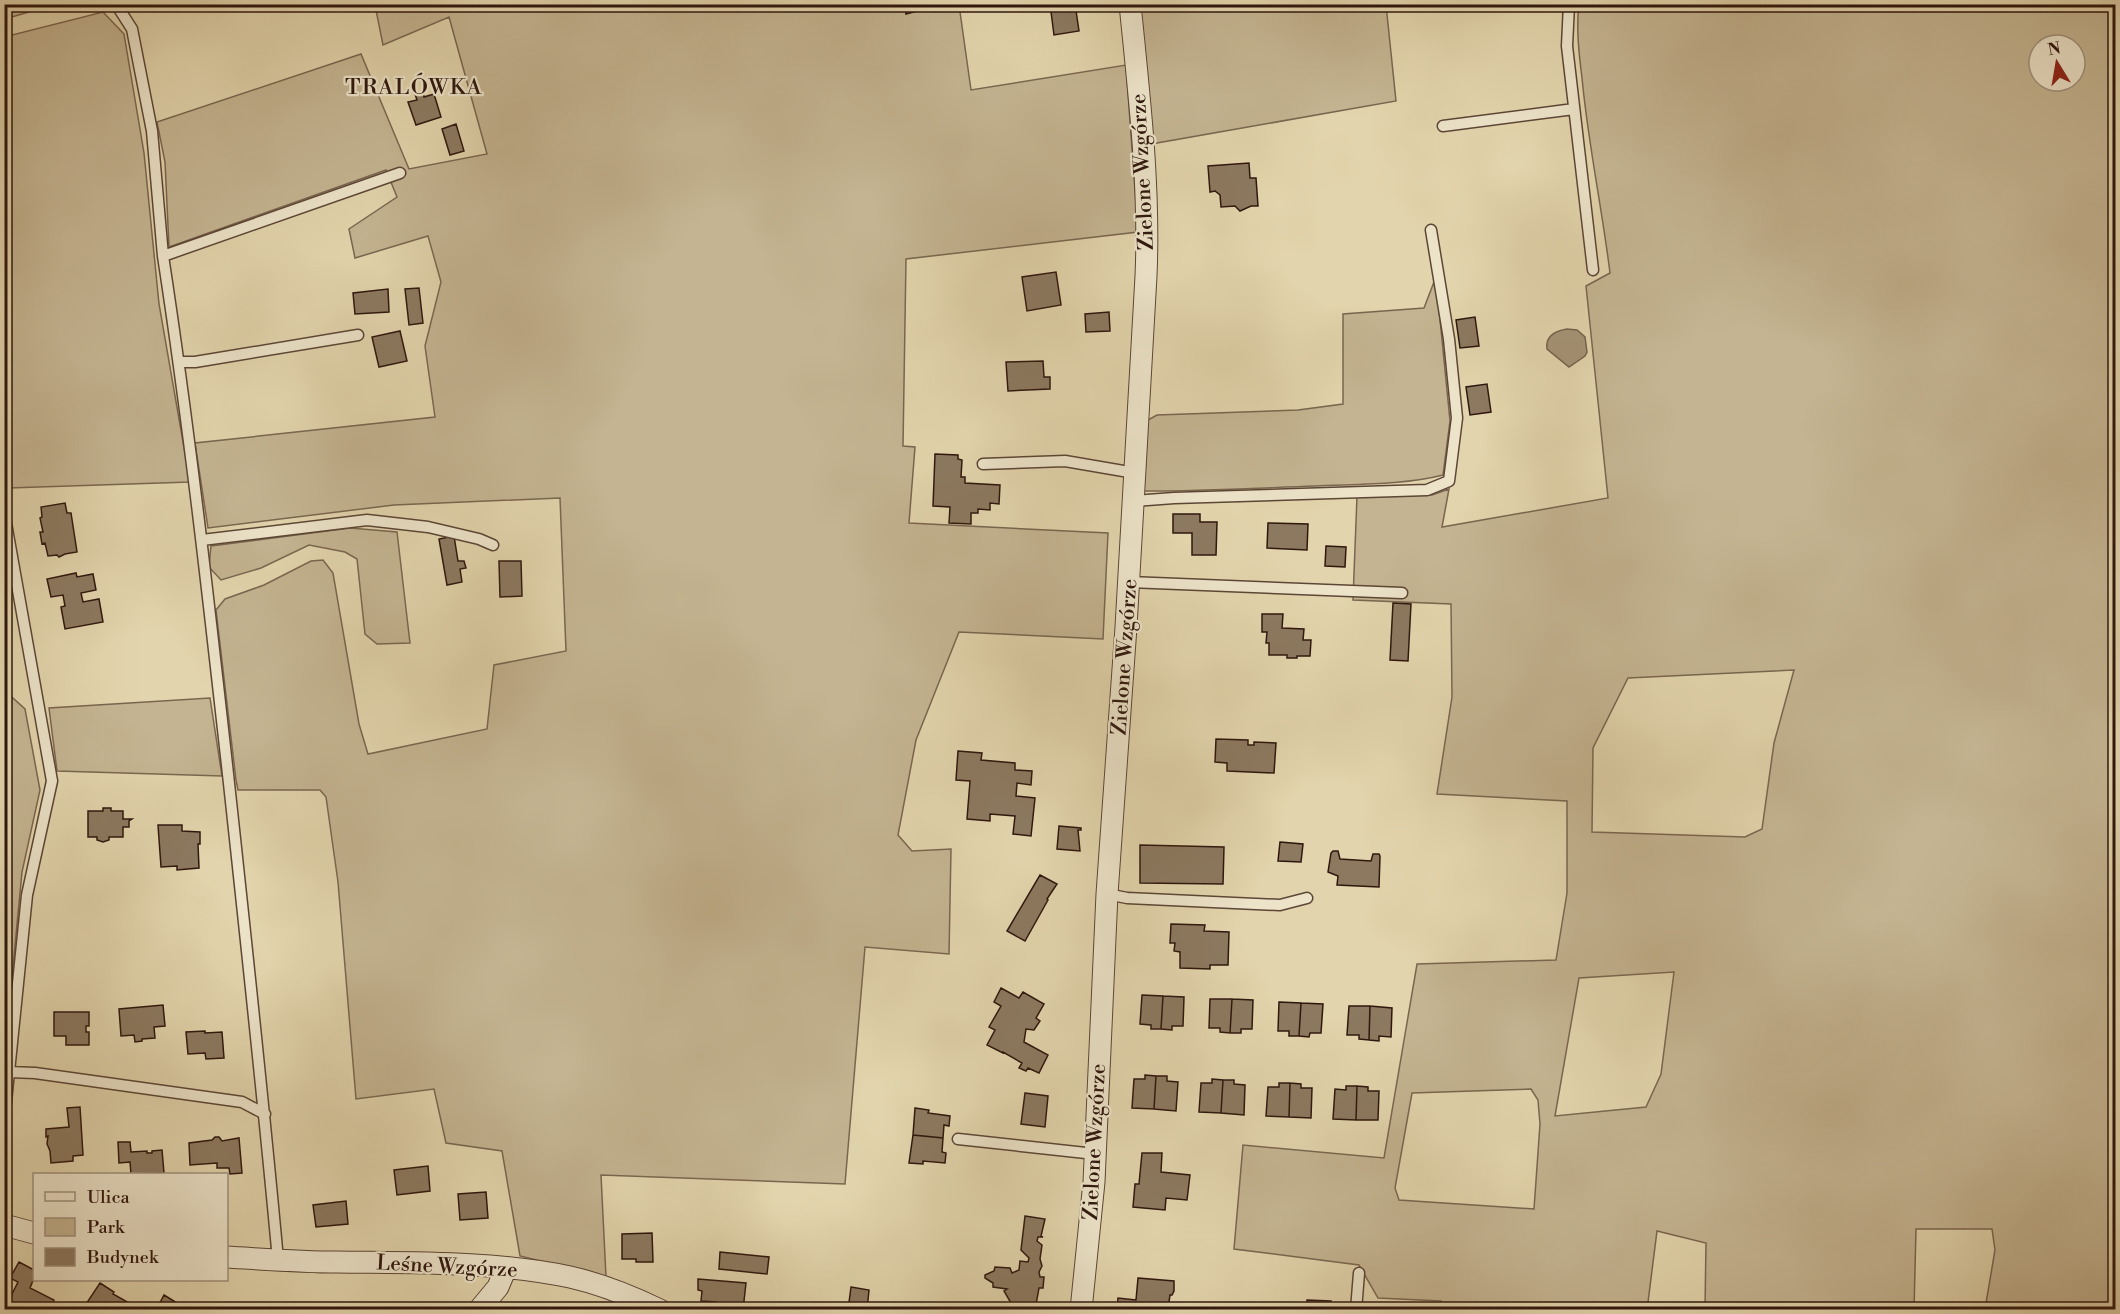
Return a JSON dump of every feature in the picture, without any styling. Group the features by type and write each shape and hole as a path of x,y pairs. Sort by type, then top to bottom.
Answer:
{"street":[{"name":"Zielone Wzgórze","path":"1081,1310 1095,1154 1107,894 1129,582 1148,234 1130,4"},
{"path":"4,1225 33,1233"},
{"name":"Leśne Wzgórze","path":"228,1257 442,1263 506,1268 571,1278 622,1293 660,1310"},
{"path":"479,1310 498,1287 506,1268"}],"lane":[{"path":"116,4 132,29 152,131 163,256 180,362 201,540 278,1260"},
{"path":"1569,4 1567,46 1593,270"},
{"path":"1443,126 1574,109"},
{"path":"163,256 400,173"},
{"path":"1134,501 1427,490 1449,481 1457,418 1449,339 1431,230"},
{"path":"180,362 195,362 358,335"},
{"path":"983,464 1065,461 1135,473"},
{"path":"4,512 52,781 27,895 4,1121"},
{"path":"201,540 367,520 428,527 479,539 493,545"},
{"path":"1129,582 1402,593"},
{"path":"1107,894 1127,898 1280,905 1306,898"},
{"path":"9,1072 35,1073 242,1102 264,1114"},
{"path":"958,1139 1095,1154"},
{"path":"1356,1310 1359,1273"}],"green space":[{"path":"5,4 53,4 53,5 5,19"},
{"path":"390,5 959,5 971,90 1126,65 1138,232 906,259 903,446 915,447 909,523 1108,533 1103,639 959,632 916,740 898,835 912,851 951,849 949,954 865,947 845,1184 601,1175 606,1277 520,1256 502,1151 446,1143 434,1089 356,1099 338,882 326,797 320,790 238,790 236,780 216,610 225,599 264,585 311,561 323,560 333,573 359,724 368,754 487,729 494,665 566,651 560,498 394,505 208,528 195,443 435,417 425,346 441,282 428,236 355,258 349,229 397,197 386,170 169,247 165,162 157,122 361,54 409,169 487,154 449,17 383,45 376,10"},
{"path":"1137,5 1386,5 1396,101 1151,144"},
{"path":"1579,5 2115,5 2115,1309 1985,1309 1995,1250 1992,1229 1916,1229 1914,1310 1705,1309 1706,1243 1657,1231 1647,1310 1577,1310 1516,1304 1515,1309 1441,1309 1441,1301 1378,1298 1359,1265 1234,1249 1243,1145 1384,1158 1417,964 1556,960 1567,893 1567,801 1437,794 1452,697 1451,604 1353,600 1357,496 1432,495 1449,489 1442,527 1608,498 1586,286 1610,273 1591,151 1578,41","holes":["1794,670 1774,743 1762,829 1745,837 1592,832 1593,748 1628,678","1674,972 1661,1074 1646,1107 1555,1116 1579,978","1531,1089 1538,1100 1540,1124 1534,1209 1399,1200 1395,1188 1412,1093"]},
{"path":"103,12 124,34 144,153 159,304 190,482 9,488 4,457 4,37"},
{"path":"1434,282 1446,302 1439,309 1450,421 1443,475 1380,484 1144,491 1148,420 1157,415 1298,410 1343,404 1343,314 1424,308"},
{"path":"350,528 397,532 410,643 377,644 365,634 357,559 345,552 309,545 261,568 221,580 209,567 211,546"},
{"path":"4,690 25,709 40,790 22,872 8,1019 4,1018"},
{"path":"210,698 222,776 57,771 49,708"}],"shaded area":[{"path":"1567,329 1577,330 1585,337 1587,352 1569,367 1547,349 1549,337"}],"building":[{"path":"904,4 919,4 921,10 906,14"},
{"path":"1050,4 1075,4 1079,31 1054,35"},
{"path":"423,92 424,97 434,94 441,117 416,125 408,102 417,100 415,94"},
{"path":"456,124 464,151 450,155 442,129"},
{"path":"1249,163 1250,178 1256,178 1258,206 1251,206 1240,211 1235,206 1221,207 1220,195 1215,191 1210,192 1208,166"},
{"path":"1056,272 1061,305 1027,311 1022,277"},
{"path":"419,288 423,323 409,325 405,289"},
{"path":"388,289 389,312 355,314 353,293"},
{"path":"1109,312 1110,331 1086,332 1085,314"},
{"path":"1475,317 1479,346 1460,348 1456,320"},
{"path":"400,331 407,361 379,367 372,337"},
{"path":"1043,361 1044,377 1050,377 1050,389 1008,391 1006,362"},
{"path":"1487,384 1491,412 1470,415 1466,387"},
{"path":"935,454 958,455 958,459 962,460 961,477 965,477 965,483 1000,485 999,504 990,503 990,510 978,509 978,513 971,513 971,524 949,523 950,507 933,506"},
{"path":"65,503 67,513 71,513 77,552 59,557 57,555 48,556 45,543 42,544 40,532 43,532 40,518 42,517 41,507"},
{"path":"1173,514 1200,514 1200,522 1217,522 1216,555 1192,555 1192,533 1173,533"},
{"path":"1268,523 1308,524 1307,550 1267,548"},
{"path":"454,536 458,561 464,561 466,568 460,569 462,582 447,585 439,539"},
{"path":"1326,546 1346,547 1345,567 1325,566"},
{"path":"499,561 521,561 522,596 500,597"},
{"path":"76,573 77,577 93,574 96,590 81,593 83,602 99,599 103,622 65,629 61,607 65,606 63,595 51,597 47,579"},
{"path":"1393,603 1411,604 1408,661 1390,660"},
{"path":"1262,614 1283,614 1282,628 1304,629 1303,640 1311,640 1310,656 1287,658 1287,655 1269,655 1269,643 1266,643 1267,632 1262,632"},
{"path":"1216,739 1248,740 1248,745 1254,745 1254,742 1276,743 1274,773 1227,771 1227,763 1215,762"},
{"path":"958,751 982,753 981,760 1015,763 1015,770 1032,771 1031,785 1017,783 1016,796 1035,798 1031,836 1013,834 1015,816 990,814 990,821 967,819 970,781 956,780"},
{"path":"103,808 123,811 123,819 132,819 129,821 129,827 123,827 123,837 109,837 109,840 103,842 97,840 97,837 88,837 88,811 103,811"},
{"path":"158,825 182,825 182,831 200,832 199,868 177,870 177,866 161,867"},
{"path":"1059,826 1081,828 1078,830 1080,851 1057,849"},
{"path":"1280,842 1303,844 1301,862 1278,861"},
{"path":"1140,845 1224,847 1223,884 1140,883"},
{"path":"1333,851 1338,851 1340,859 1371,861 1373,854 1379,854 1379,887 1337,885 1338,876 1328,872"},
{"path":"1040,875 1057,884 1025,941 1007,931"},
{"path":"1171,924 1205,925 1204,931 1229,932 1228,965 1210,965 1210,969 1180,968 1180,952 1174,951 1175,943 1170,943"},
{"path":"1001,988 1019,998 1023,992 1044,1004 1036,1018 1040,1021 1034,1030 1026,1029 1024,1042 1048,1055 1039,1073 1028,1068 1026,1071 1019,1068 1022,1063 987,1045 995,1030 989,1027 1001,1006 994,1002"},
{"path":"1142,995 1163,996 1161,1029 1151,1029 1151,1025 1140,1024"},
{"path":"1163,996 1184,997 1183,1026 1172,1026 1172,1030 1161,1029"},
{"path":"1210,999 1232,999 1230,1033 1220,1032 1220,1028 1209,1028"},
{"path":"1232,999 1253,1000 1252,1029 1241,1029 1241,1033 1230,1033"},
{"path":"1279,1002 1301,1003 1299,1036 1289,1036 1289,1031 1278,1031"},
{"path":"1301,1003 1323,1004 1321,1033 1310,1033 1309,1037 1299,1036"},
{"path":"163,1005 165,1026 154,1027 155,1038 135,1042 134,1035 121,1036 119,1009"},
{"path":"1349,1006 1370,1006 1369,1040 1359,1039 1359,1035 1347,1035"},
{"path":"1370,1006 1392,1008 1391,1037 1379,1036 1379,1041 1369,1040"},
{"path":"54,1012 89,1012 89,1026 86,1026 86,1032 89,1032 89,1045 66,1045 66,1036 54,1036"},
{"path":"205,1031 205,1033 222,1032 224,1058 206,1059 205,1053 188,1054 186,1032"},
{"path":"1145,1075 1156,1076 1154,1109 1132,1108 1134,1079 1145,1079"},
{"path":"1156,1076 1167,1076 1167,1081 1178,1082 1176,1111 1154,1109"},
{"path":"1212,1079 1223,1080 1221,1113 1199,1112 1201,1083 1212,1083"},
{"path":"1223,1080 1234,1080 1234,1084 1245,1085 1244,1115 1221,1113"},
{"path":"1279,1083 1290,1083 1289,1117 1266,1116 1268,1087 1279,1087"},
{"path":"1290,1083 1301,1084 1301,1088 1312,1088 1311,1118 1289,1117"},
{"path":"1346,1086 1357,1086 1356,1120 1333,1119 1335,1089 1346,1090"},
{"path":"1357,1086 1368,1087 1368,1091 1379,1091 1378,1120 1356,1120"},
{"path":"1025,1093 1048,1096 1045,1127 1021,1124"},
{"path":"80,1107 83,1155 73,1156 73,1161 51,1163 46,1129 69,1127 67,1108"},
{"path":"915,1108 929,1110 928,1113 950,1116 949,1126 944,1125 943,1138 913,1135"},
{"path":"913,1135 943,1138 942,1152 946,1153 945,1163 923,1161 923,1164 909,1163"},
{"path":"219,1137 222,1141 239,1138 242,1173 230,1174 229,1168 217,1168 217,1163 190,1165 189,1143 212,1140"},
{"path":"118,1142 130,1142 131,1152 152,1153 152,1151 162,1150 164,1173 131,1173 130,1162 119,1163"},
{"path":"1142,1153 1162,1153 1161,1172 1190,1175 1187,1200 1166,1198 1165,1210 1133,1207 1135,1184 1139,1184"},
{"path":"428,1166 430,1191 397,1195 394,1170"},
{"path":"486,1192 488,1218 460,1220 458,1194"},
{"path":"346,1201 348,1224 316,1227 313,1205"},
{"path":"1025,1216 1045,1219 1041,1236 1043,1237 1038,1237 1037,1241 1042,1245 1040,1259 1042,1266 1039,1272 1040,1277 1044,1277 1043,1288 1039,1288 1035,1310 1015,1310 1004,1291 1007,1289 993,1287 993,1283 985,1278 985,1275 994,1271 995,1267 1010,1268 1012,1273 1019,1270 1020,1261 1028,1262 1029,1258 1021,1250"},
{"path":"652,1233 653,1262 622,1259 622,1234"},
{"path":"720,1252 769,1257 767,1274 719,1269"},
{"path":"19,1262 33,1269 30,1288 54,1300 49,1310 4,1310 18,1282 10,1278"},
{"path":"1138,1278 1174,1281 1174,1291 1170,1295 1168,1309 1171,1310 1117,1310 1118,1298 1136,1300"},
{"path":"698,1279 746,1283 743,1310 716,1308 716,1302 701,1301 702,1291 698,1290"},
{"path":"100,1283 114,1292 113,1294 138,1308 137,1310 93,1310 86,1304"},
{"path":"851,1287 869,1290 867,1310 848,1310"},
{"path":"164,1295 182,1306 180,1310 156,1310"},
{"path":"1307,1300 1331,1301 1331,1310 1307,1310"},
{"path":"794,1303 823,1307 823,1310 793,1310"}],"district":[{"name":"TRALÓWKA","path":"414,86"}]}
